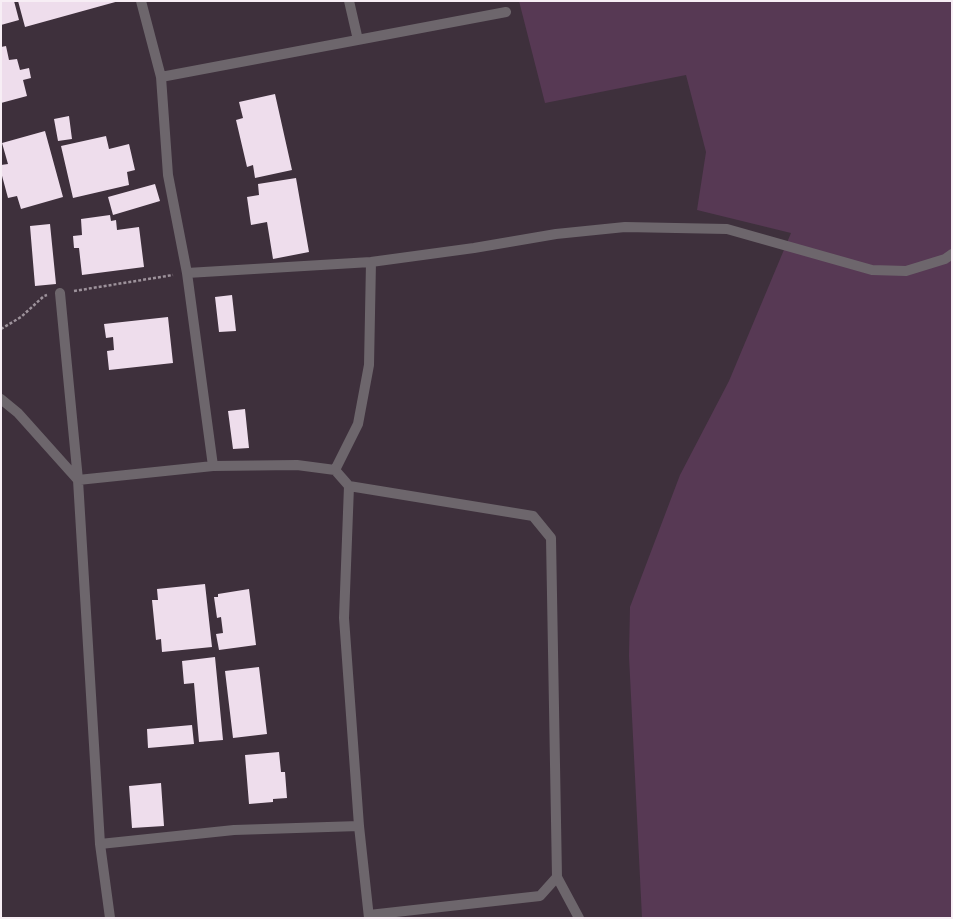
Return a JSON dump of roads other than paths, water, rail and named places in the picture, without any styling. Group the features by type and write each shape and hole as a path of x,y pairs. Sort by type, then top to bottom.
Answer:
{"street":[{"path":"141,1 161,77 168,175 187,273 212,466"},
{"path":"349,1 358,40"},
{"path":"161,77 506,12"},
{"path":"187,273 371,262 474,248 556,234 625,227 727,229 872,270 906,271 945,259 952,254"},
{"path":"335,470 358,424 369,365 371,262"},
{"path":"60,293 78,480 100,844 110,918"},
{"path":"1,399 18,413 78,480"},
{"path":"78,480 212,466 297,465 335,470 349,486 533,516 552,538 557,877 579,918"},
{"path":"349,486 344,618 359,826 369,917 540,896 557,877"},
{"path":"100,844 234,830 359,826"}]}
